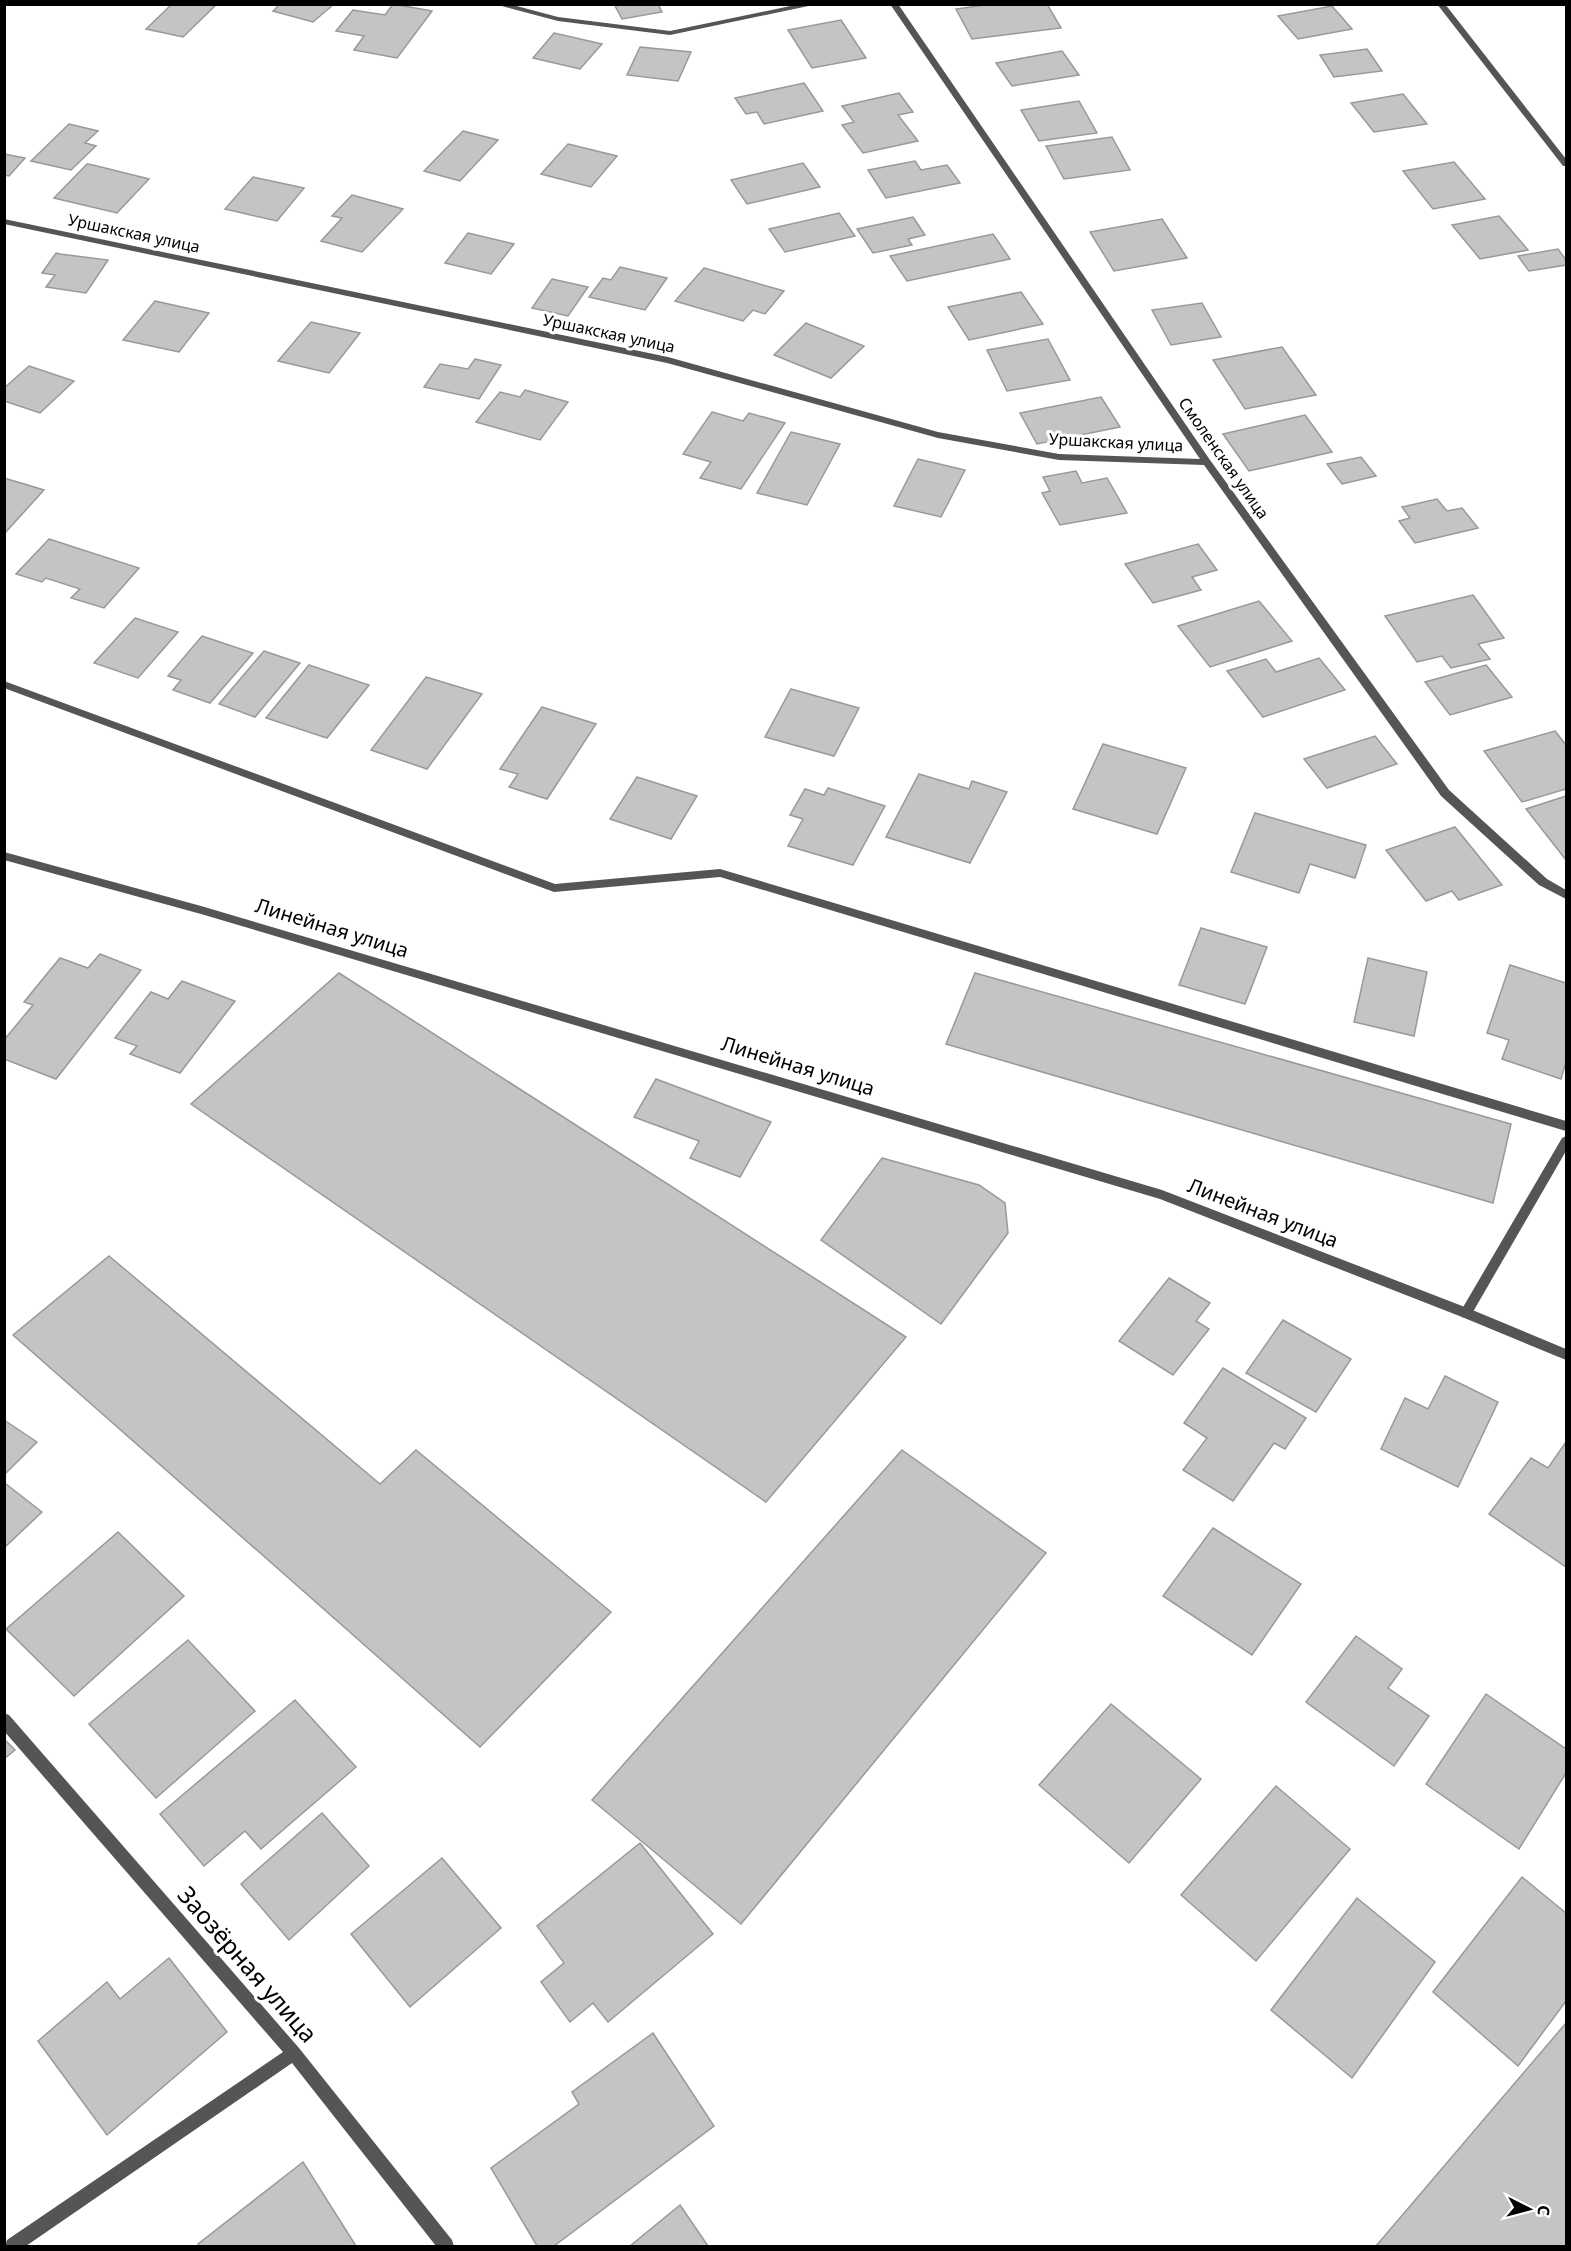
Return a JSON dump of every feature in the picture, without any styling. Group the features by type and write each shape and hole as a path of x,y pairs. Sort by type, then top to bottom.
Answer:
{"street":[{"path":"498,4 558,19 670,33 814,4"},
{"name":"Смоленская улица","path":"894,4 1207,462 1445,793 1543,882 1566,895"},
{"path":"1441,4 1566,164"},
{"name":"Уршакская улица","path":"4,221 668,360 938,435 1059,457 1207,462"},
{"path":"4,684 554,888 720,873 1566,1126"},
{"name":"Линейная улица","path":"4,856 213,913 1162,1195 1466,1313 1566,1355"},
{"path":"1466,1313 1566,1141"},
{"name":"Заозёрная улица","path":"4,1720 294,2053 446,2247"},
{"path":"13,2247 294,2053"}],"building":[{"path":"172,4 217,4 183,37 146,29"},
{"path":"280,4 334,4 313,22 273,11"},
{"path":"393,4 432,11 397,58 354,50 364,36 336,31 353,10 385,15"},
{"path":"614,4 658,4 662,12 622,19"},
{"path":"992,4 1047,4 1061,28 972,39 956,9"},
{"path":"1332,6 1352,29 1298,39 1278,16"},
{"path":"841,20 866,58 812,68 788,30"},
{"path":"554,33 602,44 580,69 533,58"},
{"path":"640,47 691,52 678,81 627,75"},
{"path":"1367,49 1382,71 1334,77 1320,55"},
{"path":"1062,51 1079,75 1012,86 996,63"},
{"path":"804,83 823,111 764,124 757,112 746,114 735,98"},
{"path":"899,93 913,112 898,115 918,141 863,153 842,125 854,122 842,106"},
{"path":"1403,94 1427,124 1374,132 1351,103"},
{"path":"1079,101 1097,133 1039,141 1021,110"},
{"path":"69,124 98,131 85,143 96,146 71,170 31,161"},
{"path":"463,131 498,140 460,181 424,171"},
{"path":"1112,137 1130,170 1064,179 1046,146"},
{"path":"568,144 617,156 591,187 541,174"},
{"path":"4,154 25,158 9,176 4,175"},
{"path":"915,161 921,170 947,165 960,183 886,198 868,170"},
{"path":"1454,162 1485,199 1433,209 1403,171"},
{"path":"803,163 820,187 747,204 731,180"},
{"path":"87,164 149,179 117,213 54,198"},
{"path":"253,177 304,188 277,221 225,209"},
{"path":"352,195 403,209 362,252 321,241 342,218 332,216"},
{"path":"839,213 855,236 785,252 769,229"},
{"path":"1499,216 1528,250 1480,259 1452,225"},
{"path":"913,217 925,235 908,239 912,245 873,253 857,229"},
{"path":"1162,219 1187,258 1114,271 1090,232"},
{"path":"468,233 514,244 491,274 445,263"},
{"path":"993,234 1010,259 907,281 890,256"},
{"path":"1558,249 1566,260 1566,265 1529,271 1518,256"},
{"path":"56,253 108,260 86,293 46,287 55,275 42,273"},
{"path":"620,267 667,278 645,310 589,297 603,278 611,280"},
{"path":"704,268 784,291 765,314 753,310 743,321 675,301"},
{"path":"552,279 588,287 568,316 532,308"},
{"path":"1021,292 1043,324 969,340 948,307"},
{"path":"155,301 209,313 179,352 123,340"},
{"path":"1202,303 1221,337 1171,345 1152,310"},
{"path":"311,322 360,333 329,373 278,361"},
{"path":"806,323 864,346 831,378 774,355"},
{"path":"1048,339 1070,380 1007,391 987,350"},
{"path":"1282,347 1316,395 1245,409 1213,360"},
{"path":"475,359 501,365 479,399 424,387 440,364 468,369"},
{"path":"29,366 74,381 40,413 4,401 4,388"},
{"path":"525,390 568,402 540,440 476,422 500,392 520,397"},
{"path":"1101,397 1120,427 1037,444 1020,413"},
{"path":"712,412 743,421 749,413 785,423 741,489 700,478 711,462 683,454"},
{"path":"1305,415 1332,452 1249,471 1223,434"},
{"path":"791,432 840,444 807,505 757,493"},
{"path":"1361,457 1376,476 1342,484 1327,464"},
{"path":"918,459 965,470 941,517 894,506"},
{"path":"1076,471 1082,483 1107,478 1127,513 1060,525 1042,493 1050,491 1043,477"},
{"path":"4,478 44,490 4,534"},
{"path":"1437,499 1447,511 1462,508 1478,528 1415,543 1399,521 1410,518 1402,507"},
{"path":"49,539 139,568 104,608 71,598 80,589 46,578 42,582 16,574"},
{"path":"1198,544 1217,570 1192,577 1201,590 1153,603 1125,564"},
{"path":"1473,595 1504,638 1478,644 1490,659 1451,668 1442,656 1417,662 1385,616"},
{"path":"1259,601 1292,641 1210,667 1178,626"},
{"path":"135,618 178,632 138,678 94,663"},
{"path":"202,636 253,653 210,703 173,690 181,680 168,676"},
{"path":"264,651 300,663 255,717 219,704"},
{"path":"1319,658 1345,690 1263,717 1227,671 1266,659 1276,672"},
{"path":"309,665 369,685 327,738 266,718"},
{"path":"1486,665 1512,697 1450,715 1425,682"},
{"path":"426,677 482,694 427,769 371,750"},
{"path":"791,689 859,708 834,756 765,737"},
{"path":"542,707 596,724 547,799 509,787 518,774 500,769"},
{"path":"1555,731 1566,745 1566,789 1522,802 1484,751"},
{"path":"1375,736 1397,764 1327,788 1304,759"},
{"path":"1103,744 1186,768 1157,834 1073,809"},
{"path":"919,774 969,789 972,781 1007,792 970,863 886,837"},
{"path":"637,777 697,796 671,839 610,819"},
{"path":"828,788 885,806 853,865 788,846 803,819 790,815 805,789 824,795"},
{"path":"1566,796 1566,860 1526,809"},
{"path":"1255,813 1366,845 1355,878 1310,864 1299,893 1231,872"},
{"path":"1455,827 1502,885 1459,900 1452,891 1426,901 1386,850"},
{"path":"1201,928 1267,947 1245,1004 1179,985"},
{"path":"100,954 141,970 56,1079 4,1059 4,1040 33,1005 24,1002 60,958 88,968"},
{"path":"1368,958 1427,972 1414,1036 1354,1022"},
{"path":"1510,965 1566,983 1566,1062 1561,1079 1502,1059 1509,1040 1487,1033"},
{"path":"339,973 906,1337 766,1502 191,1104"},
{"path":"975,973 1511,1124 1493,1203 946,1044"},
{"path":"182,981 235,1001 180,1073 130,1054 137,1046 115,1038 151,992 168,999"},
{"path":"656,1079 771,1122 740,1177 690,1158 699,1141 634,1117"},
{"path":"882,1158 979,1185 1005,1203 1008,1233 941,1324 821,1240"},
{"path":"109,1256 380,1484 416,1450 611,1612 480,1747 13,1335"},
{"path":"1169,1278 1210,1303 1196,1321 1209,1329 1173,1375 1119,1341"},
{"path":"1283,1320 1351,1359 1316,1412 1246,1373"},
{"path":"1223,1368 1306,1418 1285,1449 1274,1443 1233,1501 1183,1470 1207,1438 1184,1423"},
{"path":"1445,1376 1498,1402 1458,1487 1381,1449 1405,1398 1428,1409"},
{"path":"4,1420 37,1442 4,1475"},
{"path":"1566,1442 1566,1567 1489,1514 1531,1458 1548,1468"},
{"path":"902,1450 1046,1553 741,1924 592,1800"},
{"path":"6,1484 42,1512 4,1548 4,1485"},
{"path":"1213,1528 1301,1584 1252,1655 1163,1596"},
{"path":"118,1532 184,1596 74,1696 6,1629"},
{"path":"1356,1636 1402,1669 1388,1688 1429,1716 1394,1766 1306,1702"},
{"path":"188,1640 255,1711 156,1798 89,1724"},
{"path":"1486,1694 1566,1749 1566,1773 1519,1849 1426,1784"},
{"path":"295,1700 356,1767 261,1849 245,1831 204,1866 160,1814"},
{"path":"1111,1704 1201,1779 1129,1863 1039,1785"},
{"path":"4,1739 15,1750 4,1759"},
{"path":"1276,1786 1350,1849 1256,1961 1181,1895"},
{"path":"322,1813 369,1866 289,1940 241,1884"},
{"path":"640,1843 713,1934 608,2022 593,2003 570,2022 541,1982 564,1963 537,1926"},
{"path":"442,1858 501,1928 410,2007 351,1934"},
{"path":"1522,1877 1566,1913 1566,2001 1518,2066 1433,1992"},
{"path":"1357,1898 1435,1962 1352,2078 1271,2010"},
{"path":"169,1958 227,2032 107,2135 38,2041 107,1982 120,1999"},
{"path":"1566,2023 1566,2246 1376,2246"},
{"path":"653,2033 714,2126 554,2246 537,2246 491,2168 579,2104 572,2092"},
{"path":"303,2162 356,2246 199,2246 198,2244"},
{"path":"680,2205 708,2246 630,2246"}]}
